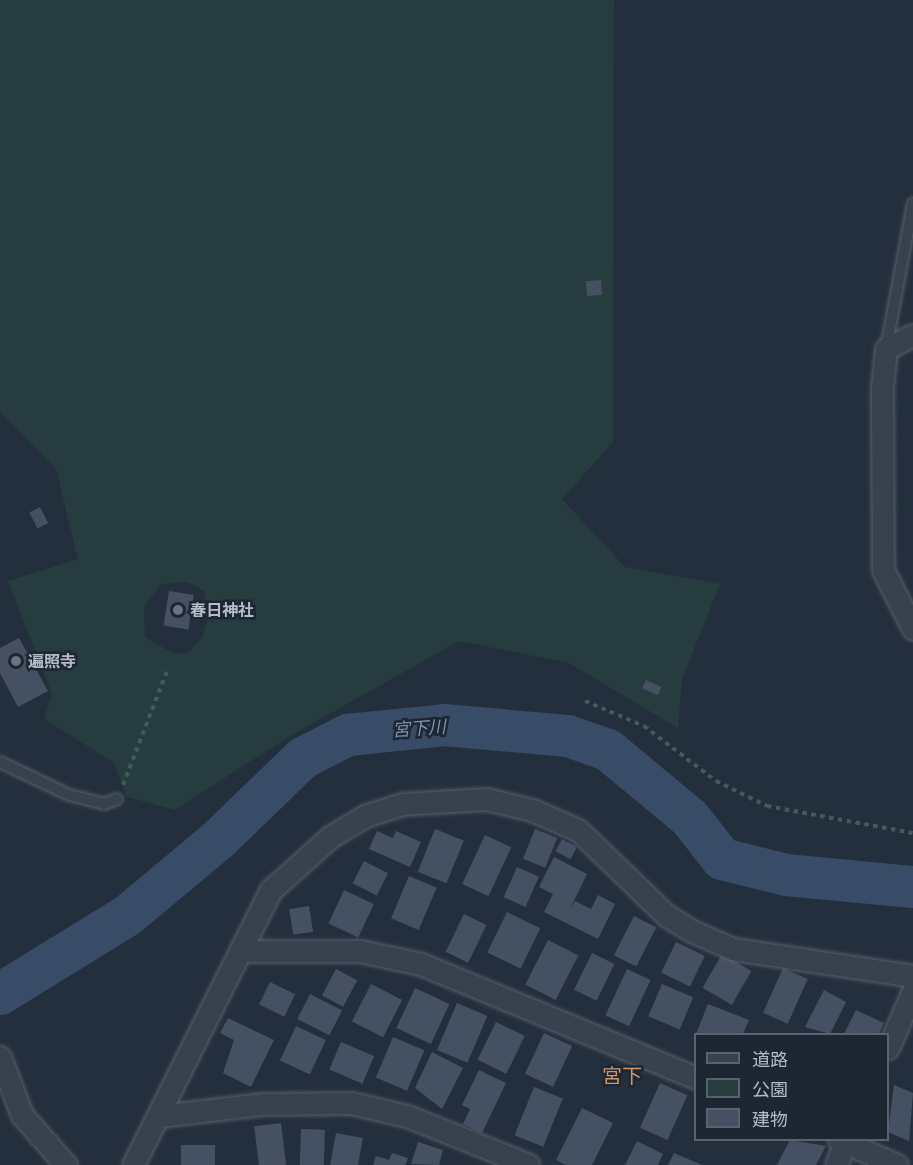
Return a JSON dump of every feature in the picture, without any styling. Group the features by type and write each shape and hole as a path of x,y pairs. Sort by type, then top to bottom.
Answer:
{"street":[{"path":"913,335 886,350 883,570 913,629"},
{"path":"134,1165 271,890 330,837 365,816 402,804 486,799 532,810 578,830 666,915 733,948 913,976"},
{"path":"240,951 349,951 422,964 694,1077"},
{"path":"889,1046 913,991"},
{"path":"0,1057 22,1115 66,1165"},
{"path":"159,1116 262,1104 351,1103 407,1116 529,1165"},
{"path":"836,1165 843,1141"},
{"path":"845,1141 897,1165"}],"lane":[{"path":"886,350 913,203"},
{"path":"0,762 69,795 104,804 117,800"}],"path":[{"path":"117,800 167,671"},
{"path":"585,701 644,726 716,781 767,806 913,832"}],"green space":[{"path":"0,0 614,0 613,442 562,499 625,567 720,584 682,679 678,728 569,663 459,641 285,739 175,810 127,797 113,762 44,719 52,694 8,581 78,559 56,469 0,412","holes":["187,582 204,591 208,616 202,638 189,652 174,654 145,637 144,607 161,584"]}],"building":[{"path":"601,280 602,295 587,296 586,281"},
{"path":"40,507 48,523 37,528 29,512"},
{"name":"春日神社","path":"169,591 194,595 188,629 164,626"},
{"name":"遍照寺","path":"19,638 48,691 18,707 0,673 0,648"},
{"path":"646,680 662,687 658,695 642,688"},
{"path":"435,829 464,841 447,883 418,872"},
{"path":"535,829 557,838 545,868 523,859"},
{"path":"377,831 393,838 396,831 421,842 410,867 369,849"},
{"path":"485,835 511,847 488,896 462,884"},
{"path":"562,839 577,847 570,859 555,851"},
{"path":"554,857 587,874 569,911 575,901 591,909 598,895 615,904 598,939 544,912 553,894 539,887"},
{"path":"364,861 388,873 377,896 353,883"},
{"path":"517,867 539,877 526,907 504,897"},
{"path":"409,876 437,888 419,930 391,918"},
{"path":"344,890 374,904 358,937 328,924"},
{"path":"309,906 313,932 293,935 289,909"},
{"path":"507,912 540,928 521,969 487,952"},
{"path":"464,914 486,925 468,963 446,952"},
{"path":"634,916 656,927 636,967 614,955"},
{"path":"548,940 578,955 556,1000 525,985"},
{"path":"676,942 705,956 690,987 661,973"},
{"path":"592,953 614,964 596,1001 574,990"},
{"path":"722,954 751,971 732,1005 702,988"},
{"path":"783,968 808,979 788,1024 763,1013"},
{"path":"336,969 357,980 343,1007 322,995"},
{"path":"627,969 651,980 629,1026 605,1015"},
{"path":"270,982 295,994 284,1017 259,1004"},
{"path":"371,984 402,1000 383,1037 352,1021"},
{"path":"662,984 693,997 680,1030 648,1016"},
{"path":"415,988 449,1004 431,1044 396,1028"},
{"path":"824,990 846,1002 830,1033 805,1027"},
{"path":"310,994 342,1010 329,1035 297,1019"},
{"path":"457,1003 487,1016 467,1063 437,1050"},
{"path":"708,1004 749,1020 743,1033 696,1033"},
{"path":"856,1010 884,1023 879,1033 844,1033"},
{"path":"228,1018 274,1040 251,1087 223,1073 234,1040 220,1033"},
{"path":"496,1022 525,1036 506,1074 478,1060"},
{"path":"296,1026 326,1040 310,1074 280,1060"},
{"path":"544,1033 572,1046 553,1087 525,1074"},
{"path":"393,1037 424,1050 407,1091 376,1078"},
{"path":"341,1042 374,1056 362,1084 329,1070"},
{"path":"432,1052 463,1068 442,1109 415,1088"},
{"path":"479,1070 506,1083 482,1133 463,1124 470,1109 462,1105"},
{"path":"660,1083 687,1095 667,1140 640,1128"},
{"path":"894,1085 913,1093 909,1141 889,1132"},
{"path":"534,1087 563,1099 543,1147 515,1135"},
{"path":"582,1108 613,1123 592,1165 566,1165 556,1160"},
{"path":"281,1123 286,1165 259,1165 254,1126"},
{"path":"301,1129 325,1130 324,1165 300,1165"},
{"path":"336,1133 363,1138 358,1165 330,1165"},
{"path":"637,1141 663,1154 658,1165 625,1165"},
{"path":"789,1141 826,1146 816,1165 777,1165"},
{"path":"418,1142 443,1150 439,1165 411,1164"},
{"path":"181,1145 215,1145 215,1165 181,1165"},
{"path":"392,1153 408,1158 405,1165 373,1165 376,1156 389,1160"},
{"path":"674,1153 702,1165 668,1165"}],"waterway":[{"name":"宮下川","path":"0,994 127,916 219,839 303,758 348,735 444,725 568,736 608,750 690,818 722,859 786,875 913,887"}],"place":[{"name":"春日神社","path":"178,610"},
{"name":"遍照寺","path":"16,661"}],"district":[{"name":"宮下","path":"622,1076"}]}
